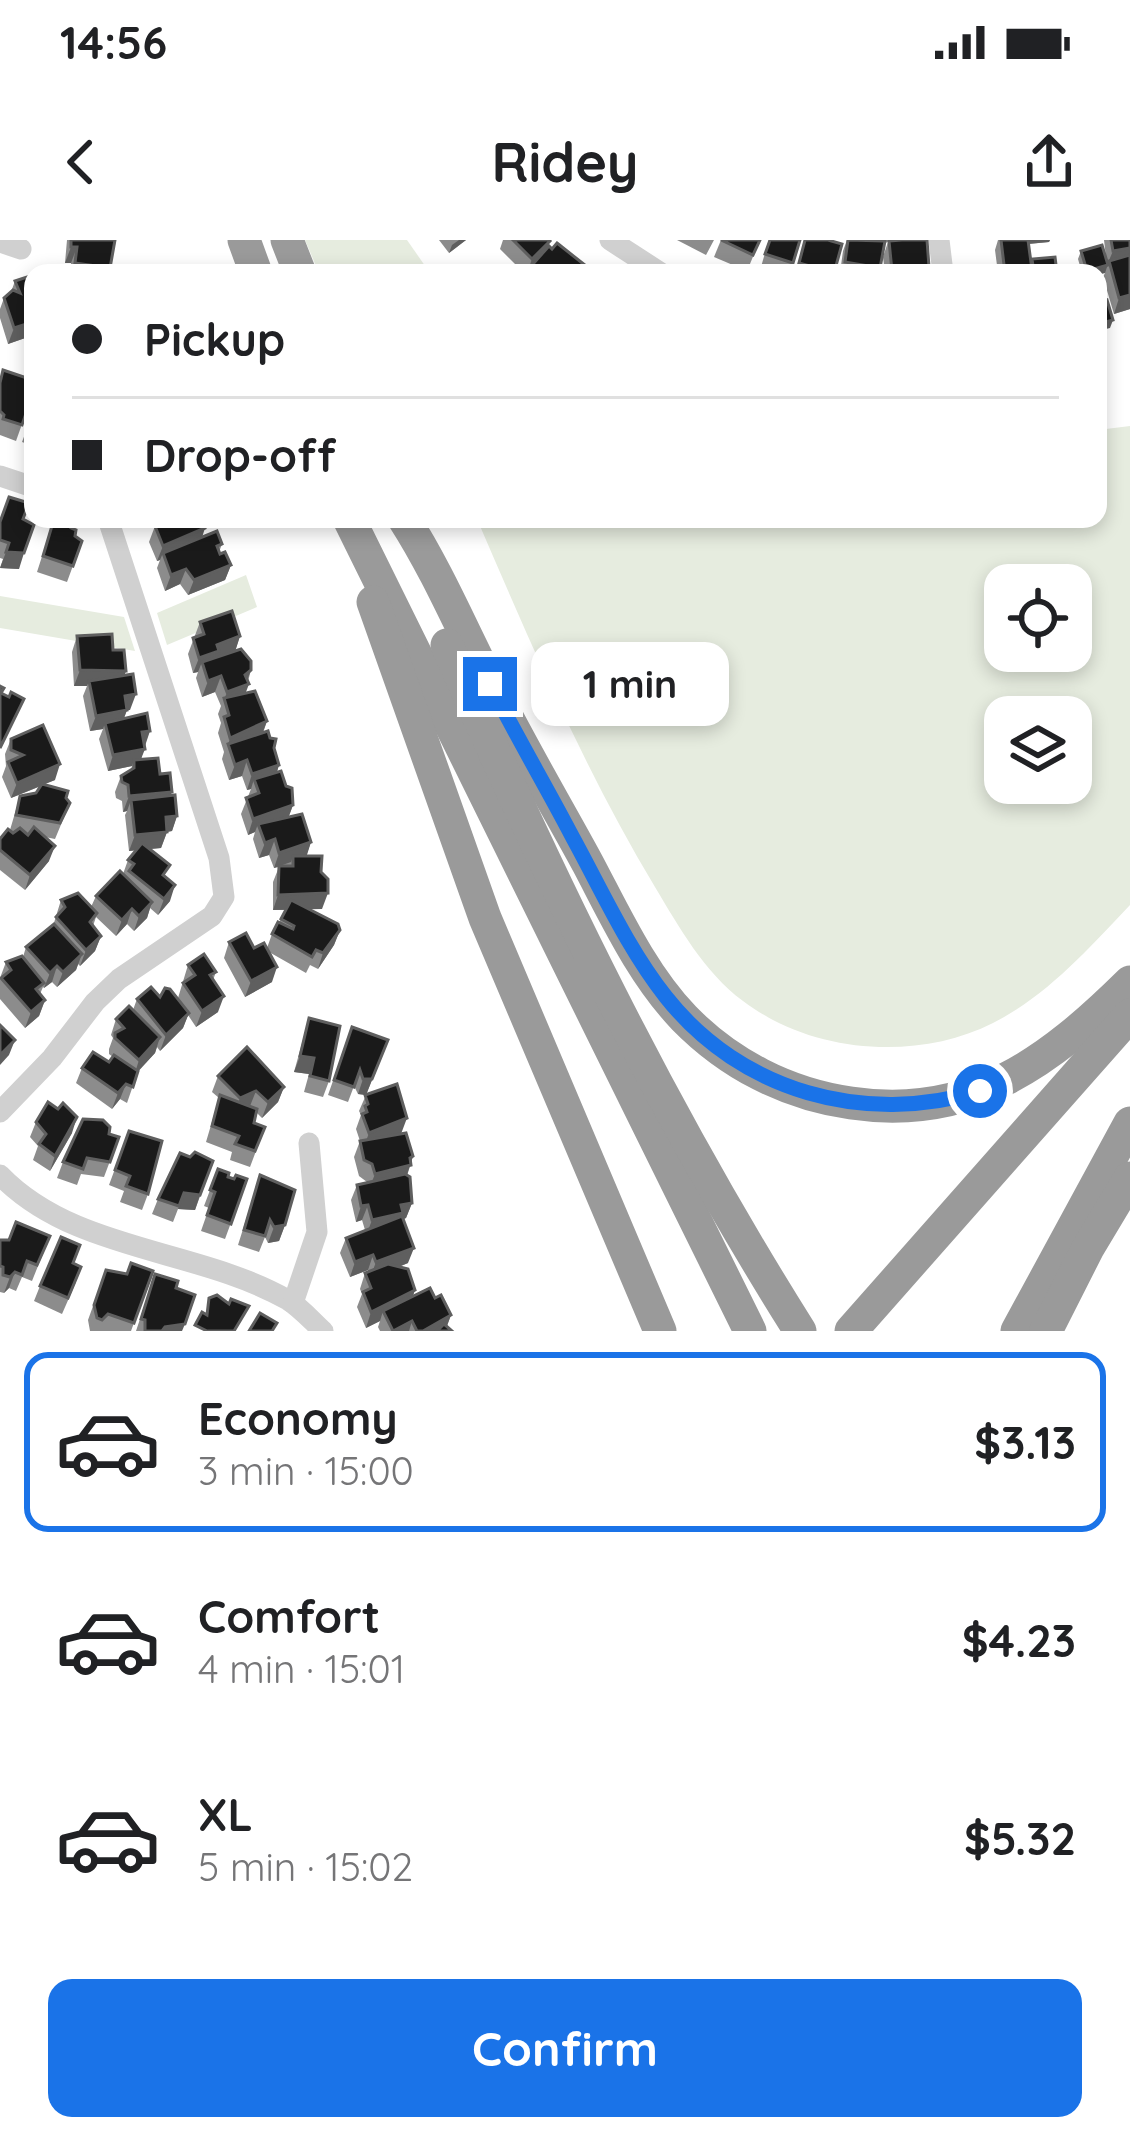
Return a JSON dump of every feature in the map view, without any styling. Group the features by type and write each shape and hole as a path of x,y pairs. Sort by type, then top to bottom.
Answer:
{"highway":[{"path":"352,528 383,635 485,918 660,1331"},
{"path":"353,528 701,1226 726,1288 775,1326"},
{"path":"401,528 403,545 491,747 587,946 708,1178 775,1326"},
{"path":"405,528 628,939 684,1017 737,1061 787,1087 845,1102 906,1107 944,1101 1029,1069 1130,982"},
{"path":"850,1331 1130,1015"},
{"path":"1017,1331 1130,1123"},
{"path":"1046,1331 1130,1178"}],"street":[{"path":"610,240 647,264"},
{"path":"0,1112 52,1058 94,1002 118,980 212,916 224,897 219,857 111,528"},
{"path":"292,1303 316,1232 309,1143"},
{"path":"0,1174 22,1197 58,1219 252,1282 292,1303 322,1331"}],"shaded area":[{"path":"305,240 407,240 424,264 315,264"},
{"path":"1130,426 1130,905 1066,970 1013,1012 963,1035 898,1047 832,1041 770,1018 716,977 693,948 582,752 481,528 1107,528 1107,429"},
{"path":"246,575 257,607 167,645 157,613"},
{"path":"0,596 124,617 135,651 0,628"}],"building":[{"path":"71,240 115,240 111,264 75,263 77,247 71,247"},
{"path":"513,240 549,240 550,241 532,259"},
{"path":"721,240 760,240 753,255"},
{"path":"770,240 800,240 793,263 765,254"},
{"path":"805,240 842,244 836,264 799,263"},
{"path":"848,240 885,241 881,264 845,262"},
{"path":"927,240 929,264 891,264 889,241"},
{"path":"1001,240 1028,240 1031,264 1004,264"},
{"path":"1111,240 1130,240 1130,248 1113,251"},
{"path":"557,243 583,264 533,264 549,246 552,249"},
{"path":"1102,245 1108,265 1085,264 1081,251"},
{"path":"1130,255 1130,295 1119,298 1109,261"},
{"path":"1055,257 1056,264 1033,264 1032,259"},
{"path":"24,278 24,325 14,328 4,298 13,290 20,293 15,281"},
{"path":"3,370 24,377 22,425 3,419"},
{"path":"9,497 24,502 24,528 33,528 24,553 6,552 9,543 0,540 0,522"},
{"path":"51,528 76,530 75,536 82,541 73,566 43,556"},
{"path":"156,528 205,528 163,546"},
{"path":"217,531 220,554 225,552 231,565 194,580 186,569 171,575 163,553"},
{"path":"232,611 240,636 199,658 193,638 204,634 200,622"},
{"path":"112,634 113,650 124,650 126,671 80,670 77,636"},
{"path":"241,649 251,661 245,675 249,684 227,692 221,676 208,681 202,662"},
{"path":"133,674 136,694 125,696 127,710 96,716 89,681"},
{"path":"0,686 4,688 1,693 24,699 0,748"},
{"path":"255,691 267,721 230,738 224,698"},
{"path":"147,713 150,731 142,732 145,749 113,755 105,723"},
{"path":"43,725 60,764 17,783 8,762 23,755 11,750 11,739"},
{"path":"268,731 276,739 279,765 252,774 247,760 235,765 228,744"},
{"path":"158,758 160,774 170,773 172,792 129,796 121,776 134,768 134,760"},
{"path":"281,771 286,786 292,788 293,805 253,819 246,798 259,793 254,779"},
{"path":"42,784 68,791 70,803 60,823 16,815 20,796 36,793"},
{"path":"175,795 177,816 166,817 167,832 135,835 131,800"},
{"path":"302,814 311,842 279,853 275,839 265,843 258,824"},
{"path":"34,827 55,846 30,875 0,850 0,839 8,829 13,833 20,828 28,835"},
{"path":"142,843 170,865 163,875 175,885 164,899 129,871 134,864 128,860"},
{"path":"293,856 322,856 328,893 278,895 279,866 293,866"},
{"path":"120,871 152,902 139,916 132,909 122,920 96,896"},
{"path":"78,893 97,913 90,922 101,936 86,950 56,917 65,907 61,900"},
{"path":"291,900 338,924 340,930 323,953 316,950 312,957 272,934 278,922 293,929 281,919"},
{"path":"54,924 82,954 63,972 57,966 50,973 26,947"},
{"path":"246,933 254,948 264,943 277,967 251,981 229,942"},
{"path":"204,954 216,972 210,975 224,996 202,1011 183,983 195,975 188,965"},
{"path":"22,956 44,983 36,989 45,1000 31,1012 1,978 11,970 6,962"},
{"path":"151,987 160,997 165,988 170,989 189,1013 166,1035 137,999"},
{"path":"129,1006 160,1037 139,1060 115,1038 124,1028 116,1019"},
{"path":"309,1018 340,1026 329,1081 310,1076 314,1058 300,1056"},
{"path":"0,1025 15,1040 0,1055"},
{"path":"352,1027 388,1040 372,1079 363,1079 360,1070 354,1087 334,1080"},
{"path":"247,1047 284,1087 268,1102 256,1091 240,1098 218,1076"},
{"path":"93,1052 109,1062 114,1055 138,1071 133,1087 126,1084 118,1093 82,1068"},
{"path":"397,1084 407,1118 369,1133 362,1114 367,1112 365,1095"},
{"path":"220,1095 257,1109 254,1123 265,1127 255,1151 235,1144 239,1136 212,1126"},
{"path":"48,1102 58,1109 63,1103 77,1117 55,1156 39,1144 46,1134 36,1122"},
{"path":"83,1119 103,1120 110,1127 109,1134 119,1137 110,1162 87,1158 83,1169 63,1162"},
{"path":"129,1131 162,1141 148,1194 126,1186 130,1176 115,1170"},
{"path":"406,1133 411,1165 375,1174 372,1164 364,1160 360,1141"},
{"path":"195,1152 213,1161 200,1195 184,1193 179,1206 158,1199 180,1153 190,1157"},
{"path":"218,1169 229,1173 228,1177 247,1179 231,1224 207,1215"},
{"path":"405,1174 410,1177 412,1203 401,1205 403,1213 372,1220 368,1205 361,1206 357,1185"},
{"path":"260,1175 295,1190 285,1225 274,1227 270,1220 265,1236 244,1230"},
{"path":"402,1216 414,1248 376,1262 373,1255 355,1262 346,1238"},
{"path":"16,1222 50,1236 37,1265 27,1261 22,1275 15,1272 10,1277 3,1275 0,1266 0,1240 9,1240"},
{"path":"61,1237 80,1245 73,1263 81,1267 68,1298 40,1286"},
{"path":"131,1263 153,1271 134,1323 108,1314 97,1318 94,1305 106,1270 127,1274"},
{"path":"388,1264 408,1269 415,1290 371,1312 363,1292 371,1288 365,1273"},
{"path":"155,1274 178,1281 176,1288 195,1295 185,1324 145,1331 141,1319"},
{"path":"430,1288 435,1298 441,1295 451,1315 423,1331 417,1331 412,1321 393,1331 383,1311"},
{"path":"217,1295 229,1304 231,1299 249,1306 234,1331 207,1331 195,1325 202,1312 207,1315 209,1298"},
{"path":"260,1313 277,1323 272,1331 249,1331"}],"route":[{"path":"490,684 628,939 665,996 718,1048 787,1087 845,1102 906,1107 980,1091"}]}
